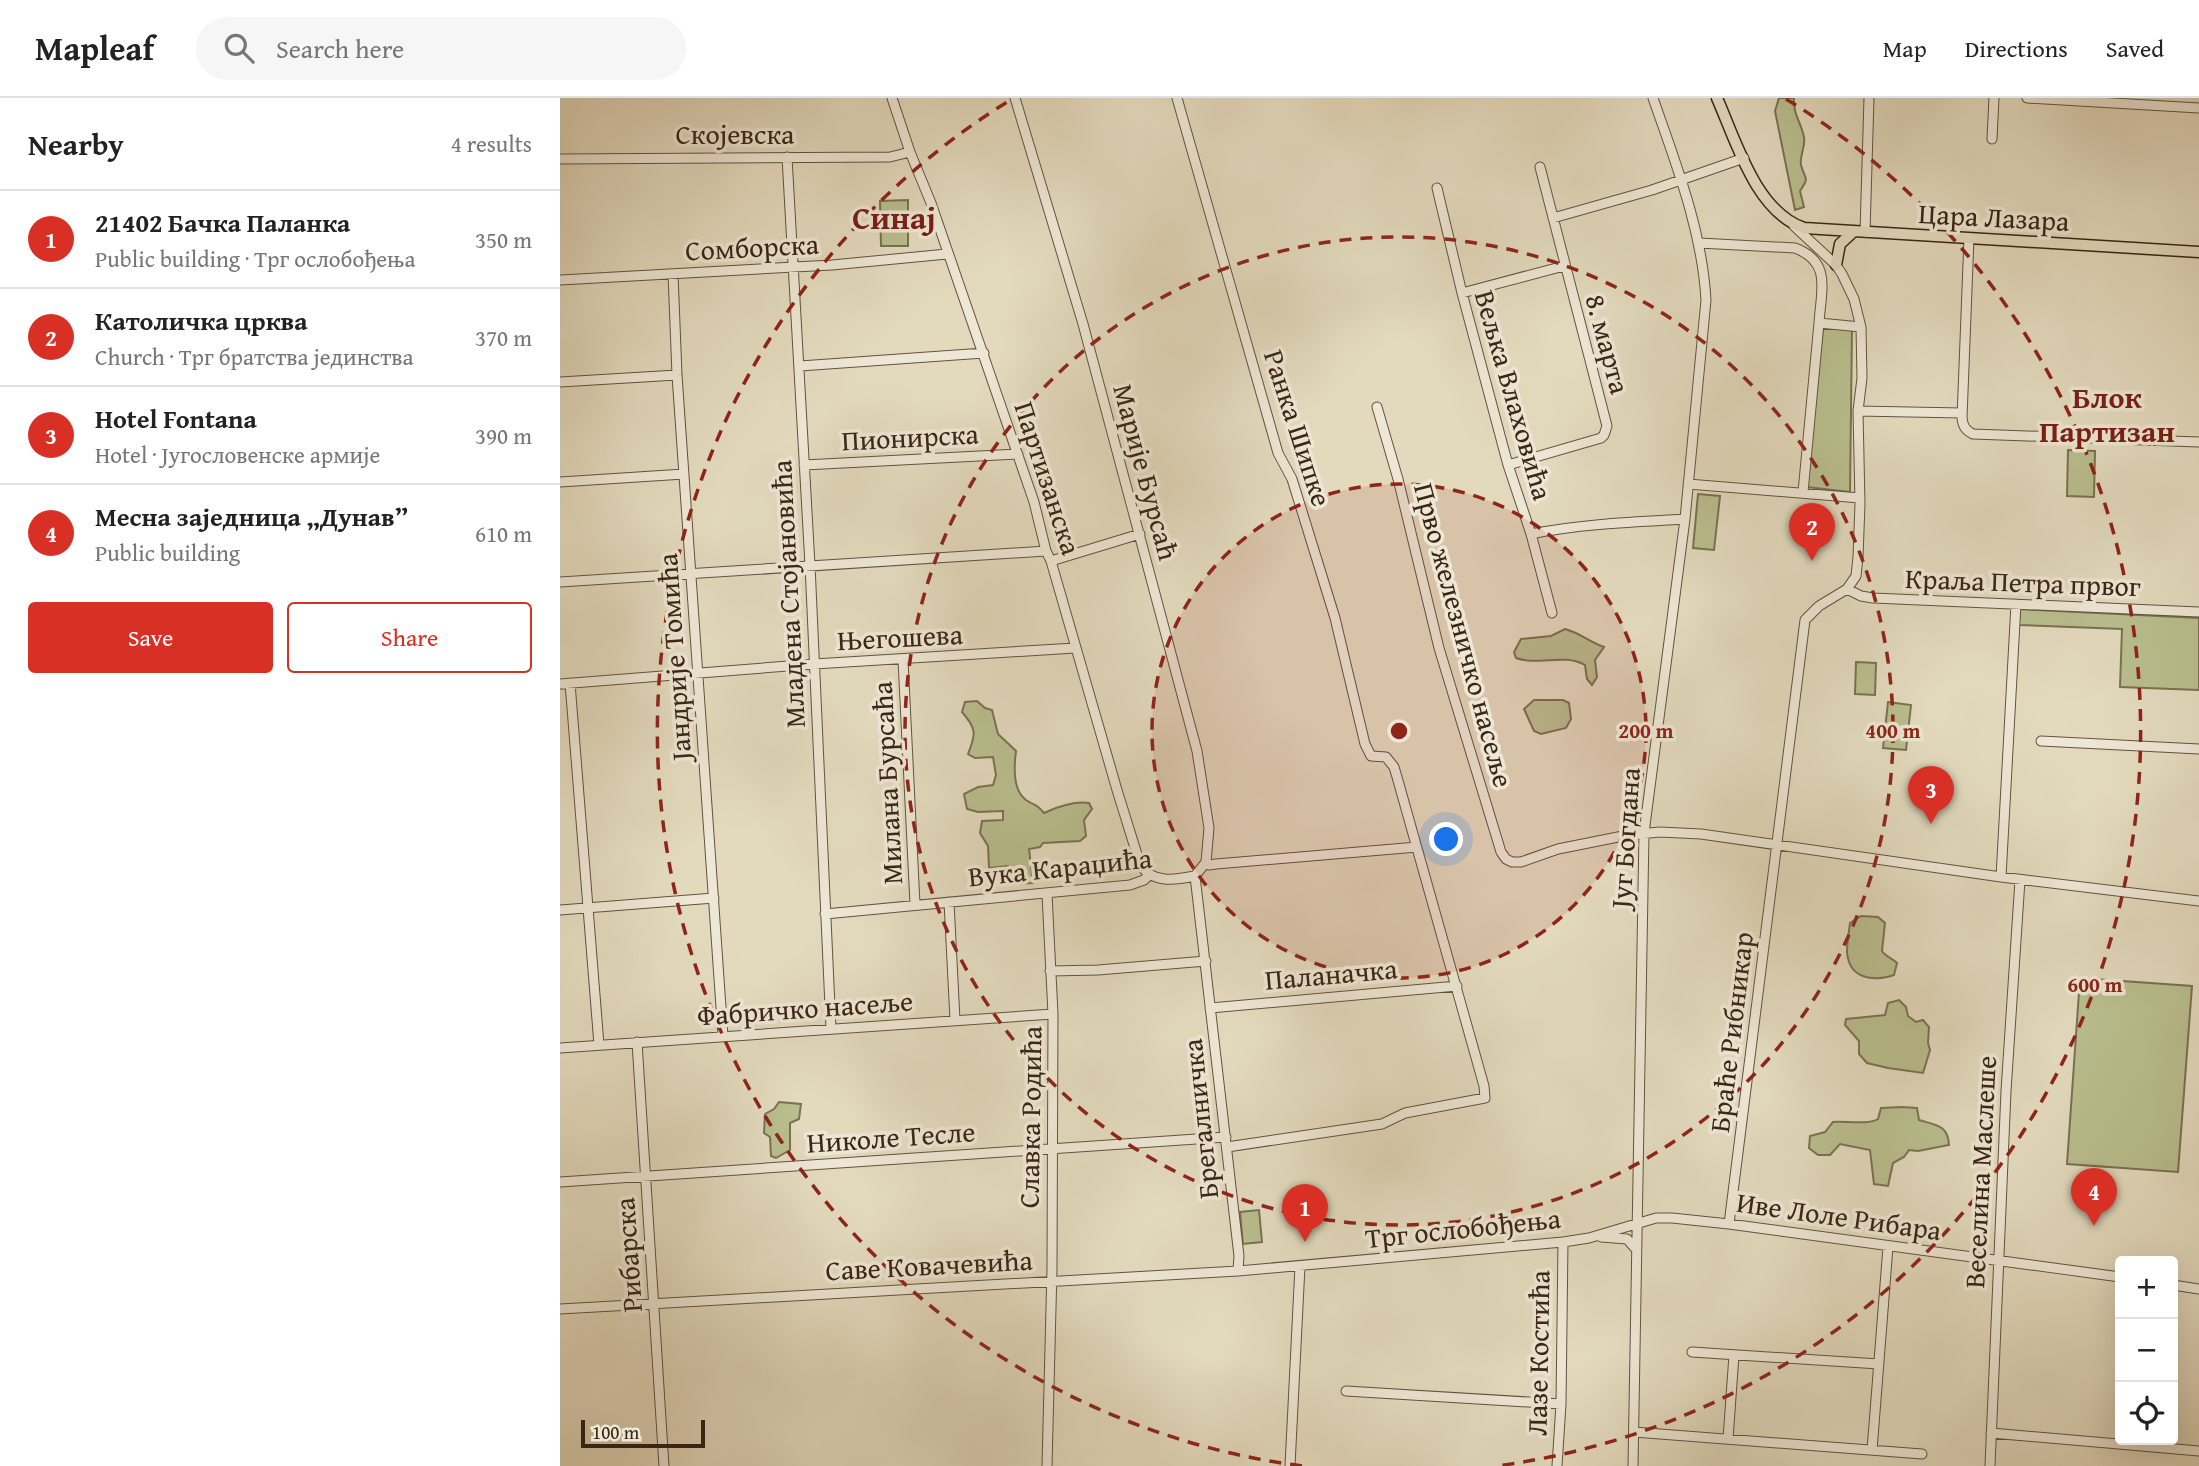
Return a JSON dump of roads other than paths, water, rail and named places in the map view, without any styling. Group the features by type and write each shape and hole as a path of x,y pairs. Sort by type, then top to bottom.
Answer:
{"main road":[{"path":"1717,98 1751,177 1788,221"},
{"name":"Цара Лазара","path":"1788,221 1814,230 2199,252"},
{"path":"1836,265 1840,244 1859,232"}],"street":[{"name":"Партизанска","path":"892,98 984,353 1034,502 1046,551 1140,864 1149,875"},
{"name":"Марије Бурсаћ","path":"1015,98 1083,324 1197,751 1209,828 1206,862"},
{"name":"Ранка Шипке","path":"1177,98 1278,453 1292,479 1335,618 1365,744 1371,757 1387,757 1394,767 1417,847"},
{"name":"Југ Богдана","path":"1633,1466 1644,833 1685,519 1706,300 1699,243 1653,98"},
{"path":"1859,232 1869,98"},
{"path":"1992,139 1994,98"},
{"path":"2027,98 2199,108"},
{"name":"Скојевска","path":"560,159 890,156 910,152"},
{"name":"Младена Стојановића","path":"787,157 800,366 831,1029"},
{"path":"1553,218 1681,181 1744,158"},
{"name":"8. марта","path":"1508,465 1601,438 1606,431 1540,167"},
{"name":"Вељка Влаховића","path":"1437,188 1508,465 1531,534 1552,613"},
{"path":"1788,221 1836,265 1848,284 1861,327 1858,557 1856,576 1847,589"},
{"path":"1969,238 1962,413 1963,424 1968,432 2199,443"},
{"path":"1699,243 1787,247 1807,252 1820,268 1819,323 1803,492"},
{"name":"Сомборска","path":"560,280 792,267 947,254"},
{"path":"1462,293 1564,266"},
{"name":"Јандрије Томића","path":"673,274 677,375 723,1036"},
{"path":"1819,323 1861,327"},
{"path":"800,366 984,353"},
{"path":"560,382 677,375"},
{"name":"Прво железничко насеље","path":"1377,407 1398,479 1439,648 1501,852 1506,859 1521,862 1558,849 1644,833"},
{"path":"1858,411 1962,413"},
{"name":"Пионирска","path":"804,465 1018,454"},
{"path":"560,482 684,474"},
{"path":"1688,484 1860,498"},
{"path":"1531,534 1625,522 1685,519"},
{"path":"1051,561 1140,534"},
{"path":"560,582 1046,551"},
{"name":"Краља Петра првог","path":"1847,589 1873,598 2199,612"},
{"name":"Браће Рибникар","path":"1729,1224 1805,620 1819,606 1847,589"},
{"path":"2001,877 2016,604"},
{"name":"Његошева","path":"565,684 814,664 1075,648"},
{"name":"Милана Бурсаћа","path":"903,660 915,904"},
{"path":"565,684 599,1045"},
{"path":"2040,741 2199,749"},
{"path":"1644,833 1701,834 2020,880 2199,901"},
{"path":"1206,862 1209,865 1417,847 1457,986"},
{"name":"Вука Караџића","path":"825,914 1130,885 1149,875 1160,879 1195,876 1206,862"},
{"name":"Брегалничка","path":"1195,876 1239,1256 1238,1271"},
{"name":"Веселина Маслеше","path":"1990,1466 2008,1061 2020,880"},
{"name":"Славка Родића","path":"1047,894 1054,1014 1047,1466"},
{"path":"560,910 714,898"},
{"path":"948,902 955,1020"},
{"path":"1050,971 1206,961"},
{"name":"Паланачка","path":"1210,1008 1457,986"},
{"name":"Николе Тесле","path":"560,1182 1051,1149 1226,1142 1382,1124 1405,1113 1485,1098 1485,1086 1457,986"},
{"name":"Фабричко насеље","path":"560,1048 1054,1014"},
{"name":"Рибарска","path":"637,1042 664,1466"},
{"name":"Иве Лоле Рибара","path":"1636,1223 1656,1218 1672,1218 1729,1224 2115,1276"},
{"name":"Трг ослобођења","path":"1589,1238 1636,1223"},
{"name":"Трг ослобођења","path":"1300,1266 1589,1238 1621,1238 1632,1243 1635,1249"},
{"name":"Лазе Костића","path":"1558,1466 1562,1404 1563,1242"},
{"path":"1872,1450 1888,1247"},
{"path":"1290,1466 1300,1266"},
{"name":"Саве Ковачевића","path":"560,1309 1300,1266"},
{"path":"2178,1286 2199,1289"},
{"path":"1692,1352 1879,1364"},
{"path":"1728,1439 1734,1355"},
{"path":"1346,1391 1562,1404"},
{"path":"1634,1432 1922,1454"},
{"path":"1991,1433 2199,1451"}],"place":[{"name":"Католичка црква","path":"1812,561"},
{"name":"Hotel Fontana","path":"1931,824"},
{"name":"Месна заједница „Дунав”","path":"2094,1226"},
{"name":"21402 Бачка Паланка","path":"1305,1242"}],"district":[{"name":"Синај","path":"894,218"},
{"name":"Блок Партизан","path":"2107,415"}]}
